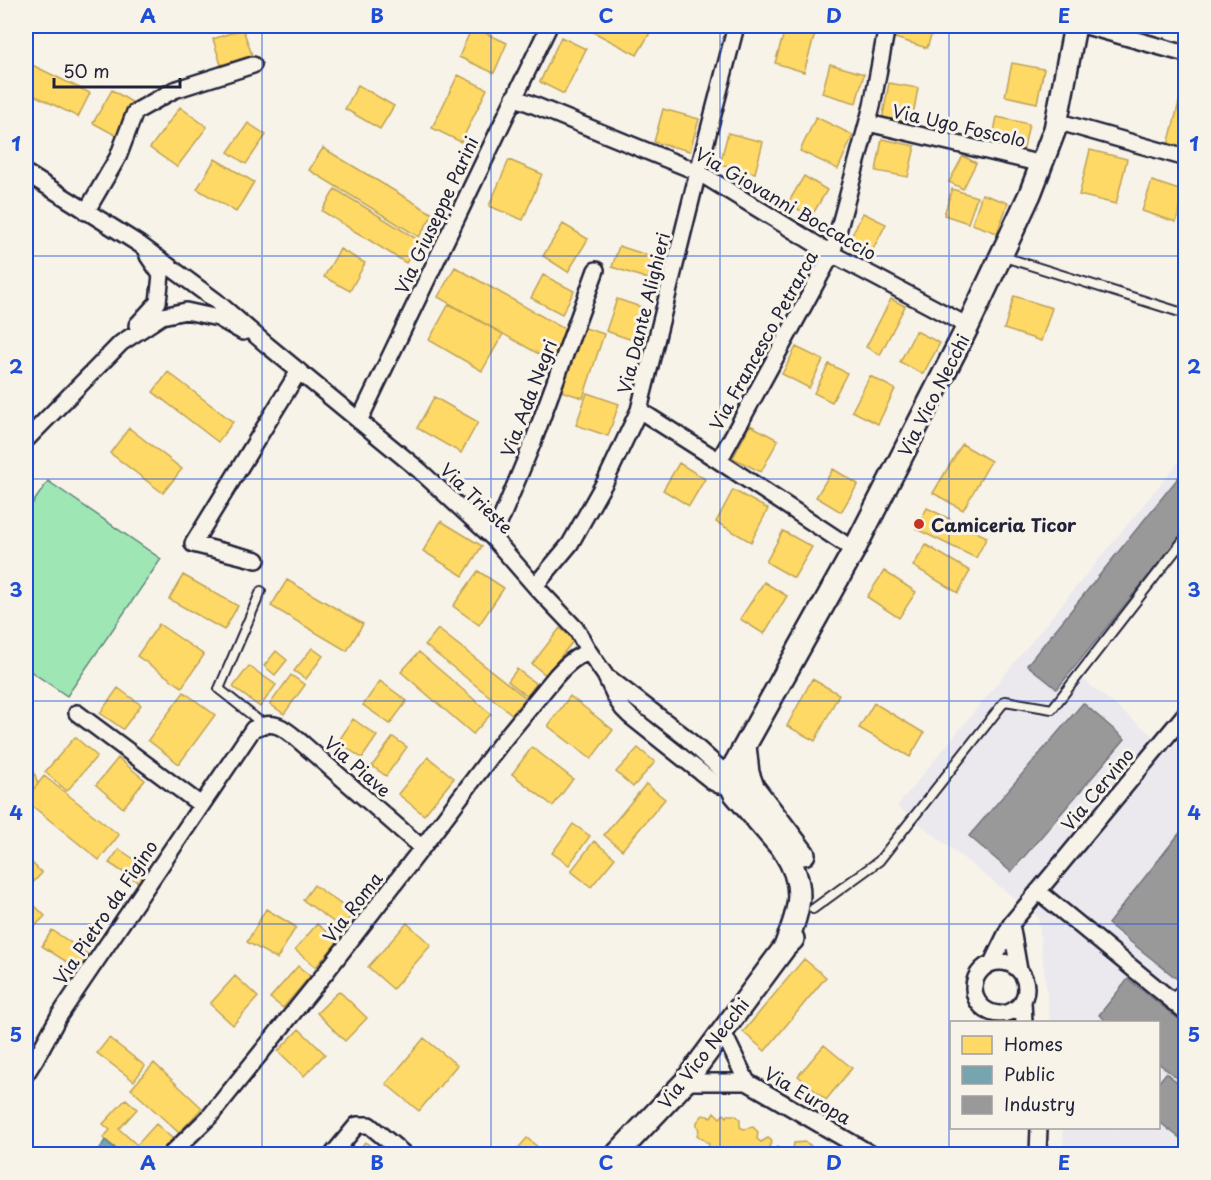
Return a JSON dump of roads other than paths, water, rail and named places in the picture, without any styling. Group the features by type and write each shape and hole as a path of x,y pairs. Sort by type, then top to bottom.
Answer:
{"street":[{"name":"Via Giuseppe Parini","path":"359,421 549,26"},
{"name":"Via Dante Alighieri","path":"535,586 570,544 606,480 639,410 735,26"},
{"name":"Via Francesco Petrarca","path":"719,461 832,254 868,123 887,26"},
{"name":"Via Vico Necchi","path":"784,947 799,907 799,885 796,873 784,851 735,794 732,769 746,753 854,550 968,326 1030,194 1055,129 1075,26"},
{"path":"1086,26 1185,54"},
{"path":"86,212 118,157 135,112 174,90 253,65"},
{"name":"Via Giovanni Boccaccio","path":"514,97 698,172 832,254 968,326"},
{"path":"1056,121 1185,158"},
{"name":"Via Ugo Foscolo","path":"868,123 1041,164"},
{"path":"26,173 139,244 216,301 267,345"},
{"path":"26,440 158,302 161,275 139,244"},
{"name":"Via Ada Negri","path":"493,538 533,442 596,270"},
{"path":"120,343 162,316 186,310 218,318 267,345"},
{"name":"Via Trieste","path":"267,345 420,470 493,538 577,630 597,664 684,736 732,782"},
{"path":"257,560 193,544 299,371"},
{"path":"639,410 854,550"},
{"name":"Via Roma","path":"171,1155 210,1116 326,972 501,743 556,676 581,654 597,664"},
{"name":"Via Cervino","path":"1023,1001 1017,1008 1001,1018 988,1011 980,1005 974,989 978,973 992,963 1011,924 1185,712"},
{"path":"77,713 201,805 252,729 263,724"},
{"name":"Via Piave","path":"263,724 274,724 286,730 422,848"},
{"path":"746,753 748,773 753,787 803,853 810,868 814,883 813,909"},
{"path":"732,782 764,813 782,824"},
{"name":"Via Pietro da Figino","path":"26,1074 59,1016 201,805"},
{"path":"1038,891 1180,1007 1185,989"},
{"name":"Via Vico Necchi","path":"617,1155 686,1082 784,947 801,932 809,921 813,909"},
{"path":"1011,924 1018,970"},
{"path":"992,963 1003,962 1018,970 1024,978 1026,990 1023,1001 1024,1021"},
{"path":"722,1030 747,1082"},
{"name":"Via Europa","path":"686,1082 747,1082 871,1155"},
{"path":"333,1155 357,1125 369,1125 404,1155"},
{"path":"1038,1154 1039,1129"}],"lane":[{"path":"1001,256 1185,314"},
{"path":"813,909 879,861 1005,701 1052,709 1185,537"},
{"name":"Via Piave","path":"261,591 219,689 263,724"}],"place":[{"name":"Camiceria Ticor","path":"919,524"}]}
